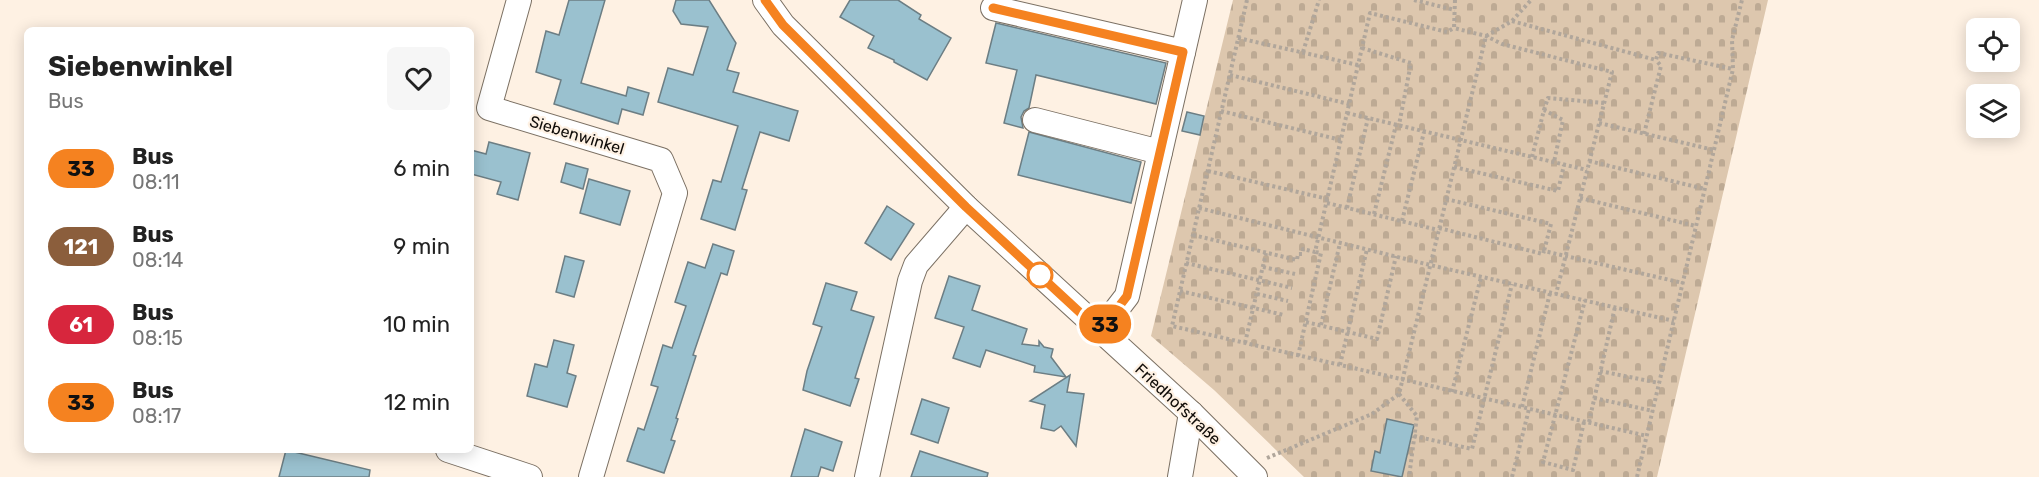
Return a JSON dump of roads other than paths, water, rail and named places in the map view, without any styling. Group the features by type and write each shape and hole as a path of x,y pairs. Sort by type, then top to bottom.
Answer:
{"street":[{"name":"Siebenwinkel","path":"519,0 489,108 661,160 675,193 591,477"},
{"name":"Friedhofstraße","path":"765,0 783,25 966,207 1191,413 1250,472"},
{"path":"1100,331 1127,296 1195,0"},
{"path":"993,8 1183,52"},
{"path":"1035,120 1160,152"},
{"path":"867,477 910,281 916,265 966,207"},
{"path":"1180,477 1191,413"},
{"path":"457,453 530,477"}]}
